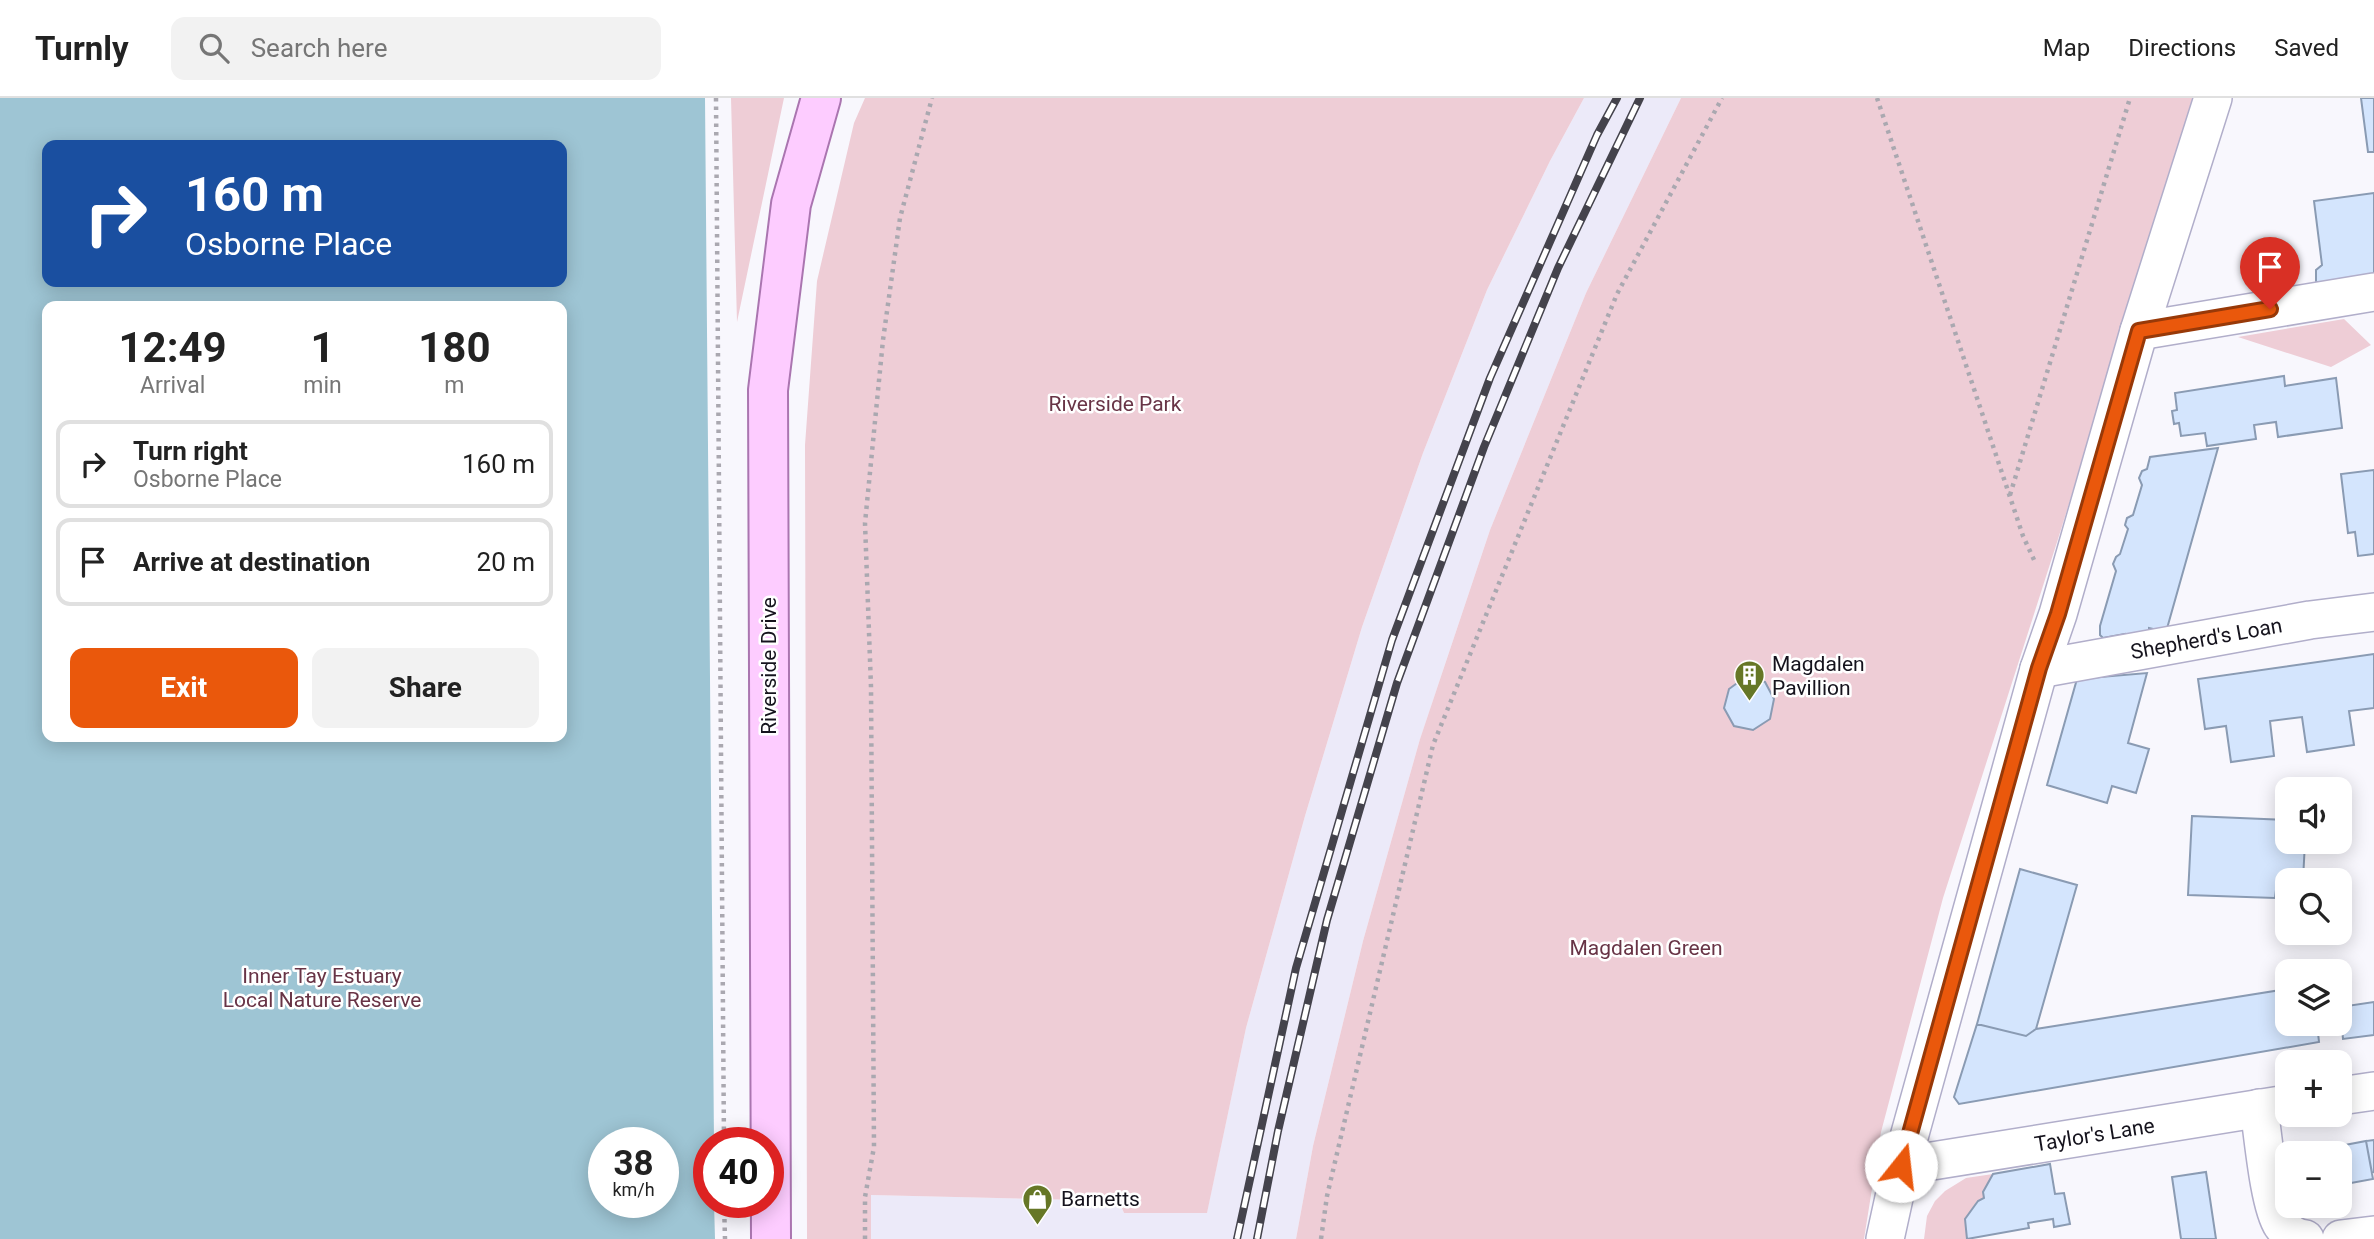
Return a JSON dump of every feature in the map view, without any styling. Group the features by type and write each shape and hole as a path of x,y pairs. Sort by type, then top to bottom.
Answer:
{"main road":[{"name":"Riverside Drive","path":"771,1239 768,390 791,204 821,98"}],"street":[{"path":"1885,1239 1901,1166 2039,668 2058,614 2139,331 2213,98"},
{"path":"2139,331 2374,292"},
{"name":"Shepherd's Loan","path":"2039,668 2310,620 2374,612"},
{"path":"2352,1094 2374,1091"},
{"path":"2273,1106 2275,1209 2283,1226 2295,1238 2305,1239"},
{"name":"Taylor's Lane","path":"1901,1166 2273,1106"},
{"path":"2341,1239 2374,1235"}],"path":[{"path":"716,98 724,1127"},
{"path":"865,1239 864,1197 874,1147 871,687 865,523 883,340 900,218 932,98"},
{"path":"1321,1239 1327,1196 1433,745 1617,294 1722,98"},
{"path":"1877,98 2023,536 2058,614"},
{"path":"2010,495 2130,98"},
{"path":"724,1218 725,1239"}],"shaded area":[{"path":"1584,98 1681,98 1586,293 1490,530 1420,739 1363,941 1313,1146 1296,1239 871,1239 871,1195 1119,1201 1124,1213 1207,1212 1246,1028 1305,816 1362,627 1423,453 1487,290"}],"green space":[{"path":"731,98 784,98 737,322"},
{"name":"Riverside Park","path":"865,98 1584,98 1487,290 1423,453 1362,627 1305,816 1246,1028 1207,1213 1124,1213 1119,1201 871,1195 871,1239 807,1239 805,445 817,281 854,123"},
{"name":"Magdalen Green","path":"1681,98 2195,98 1943,898 1881,1132 1864,1239 1296,1239 1313,1146 1363,941 1420,739 1490,530 1586,293"},
{"path":"2344,319 2371,345 2331,367 2238,337"},
{"path":"1993,1174 1983,1192 1984,1198 1977,1201 1965,1219 1967,1239 1924,1239 1927,1216 1935,1201 1945,1191 1966,1178"}],"water":[{"name":"Inner Tay Estuary Local Nature Reserve","path":"0,98 705,98 714,1127 693,1127 693,1218 714,1218 715,1239 0,1239"}],"building":[{"path":"2361,98 2374,98 2374,152 2368,152"},
{"path":"2374,193 2374,279 2323,286 2316,281 2316,270 2322,265 2314,201"},
{"path":"2284,376 2285,386 2336,378 2342,428 2278,437 2276,422 2254,425 2256,439 2207,446 2205,433 2181,436 2179,423 2174,424 2172,411 2177,410 2175,393"},
{"path":"2218,448 2166,632 2149,628 2149,634 2126,639 2125,634 2103,638 2100,635 2100,626 2116,571 2113,564 2120,554 2128,529 2125,525 2127,518 2133,515 2142,485 2139,478 2142,471 2147,469 2150,457"},
{"path":"2374,470 2374,554 2358,556 2355,532 2348,533 2341,474"},
{"path":"2374,654 2374,708 2349,711 2354,745 2307,752 2302,717 2270,721 2274,756 2231,762 2226,726 2205,729 2198,679"},
{"path":"2147,673 2128,743 2149,749 2136,793 2112,786 2107,803 2047,785 2077,679"},
{"name":"Magdalen Pavillion","path":"1744,678 1765,682 1774,699 1770,719 1753,730 1734,726 1724,708 1729,689"},
{"path":"2192,816 2275,819 2275,854 2304,854 2304,868 2275,868 2275,898 2188,895"},
{"path":"2020,869 2077,885 2036,1029 2026,1036 1977,1024"},
{"path":"2275,991 2275,1036 2318,1036 2319,1042 1959,1104 1954,1097 1977,1024 2026,1036 2036,1029"},
{"path":"2374,1002 2374,1035 2343,1039 2343,1036 2352,1036 2352,1005"},
{"path":"2374,1140 2374,1172 2372,1173 2366,1141"},
{"path":"2366,1141 2373,1179 2352,1183 2352,1144"},
{"path":"2050,1164 2055,1194 2064,1193 2070,1224 2054,1227 2053,1219 2028,1223 2029,1228 1967,1239 1965,1219 1978,1201 1984,1198 1983,1192 1993,1174"},
{"path":"2206,1172 2216,1239 2181,1239 2172,1177"}],"railway":[{"path":"1237,1239 1296,968 1392,640 1490,378 1597,135 1617,98"},
{"path":"1257,1239 1278,1131 1327,920 1397,683 1484,447 1558,268 1640,98"}],"place":[{"name":"Magdalen Pavillion","path":"1749,703"},
{"name":"Barnetts","path":"1038,1226"}],"route":[{"path":"1901,1166 2039,668 2058,614 2139,331 2270,309"}]}
